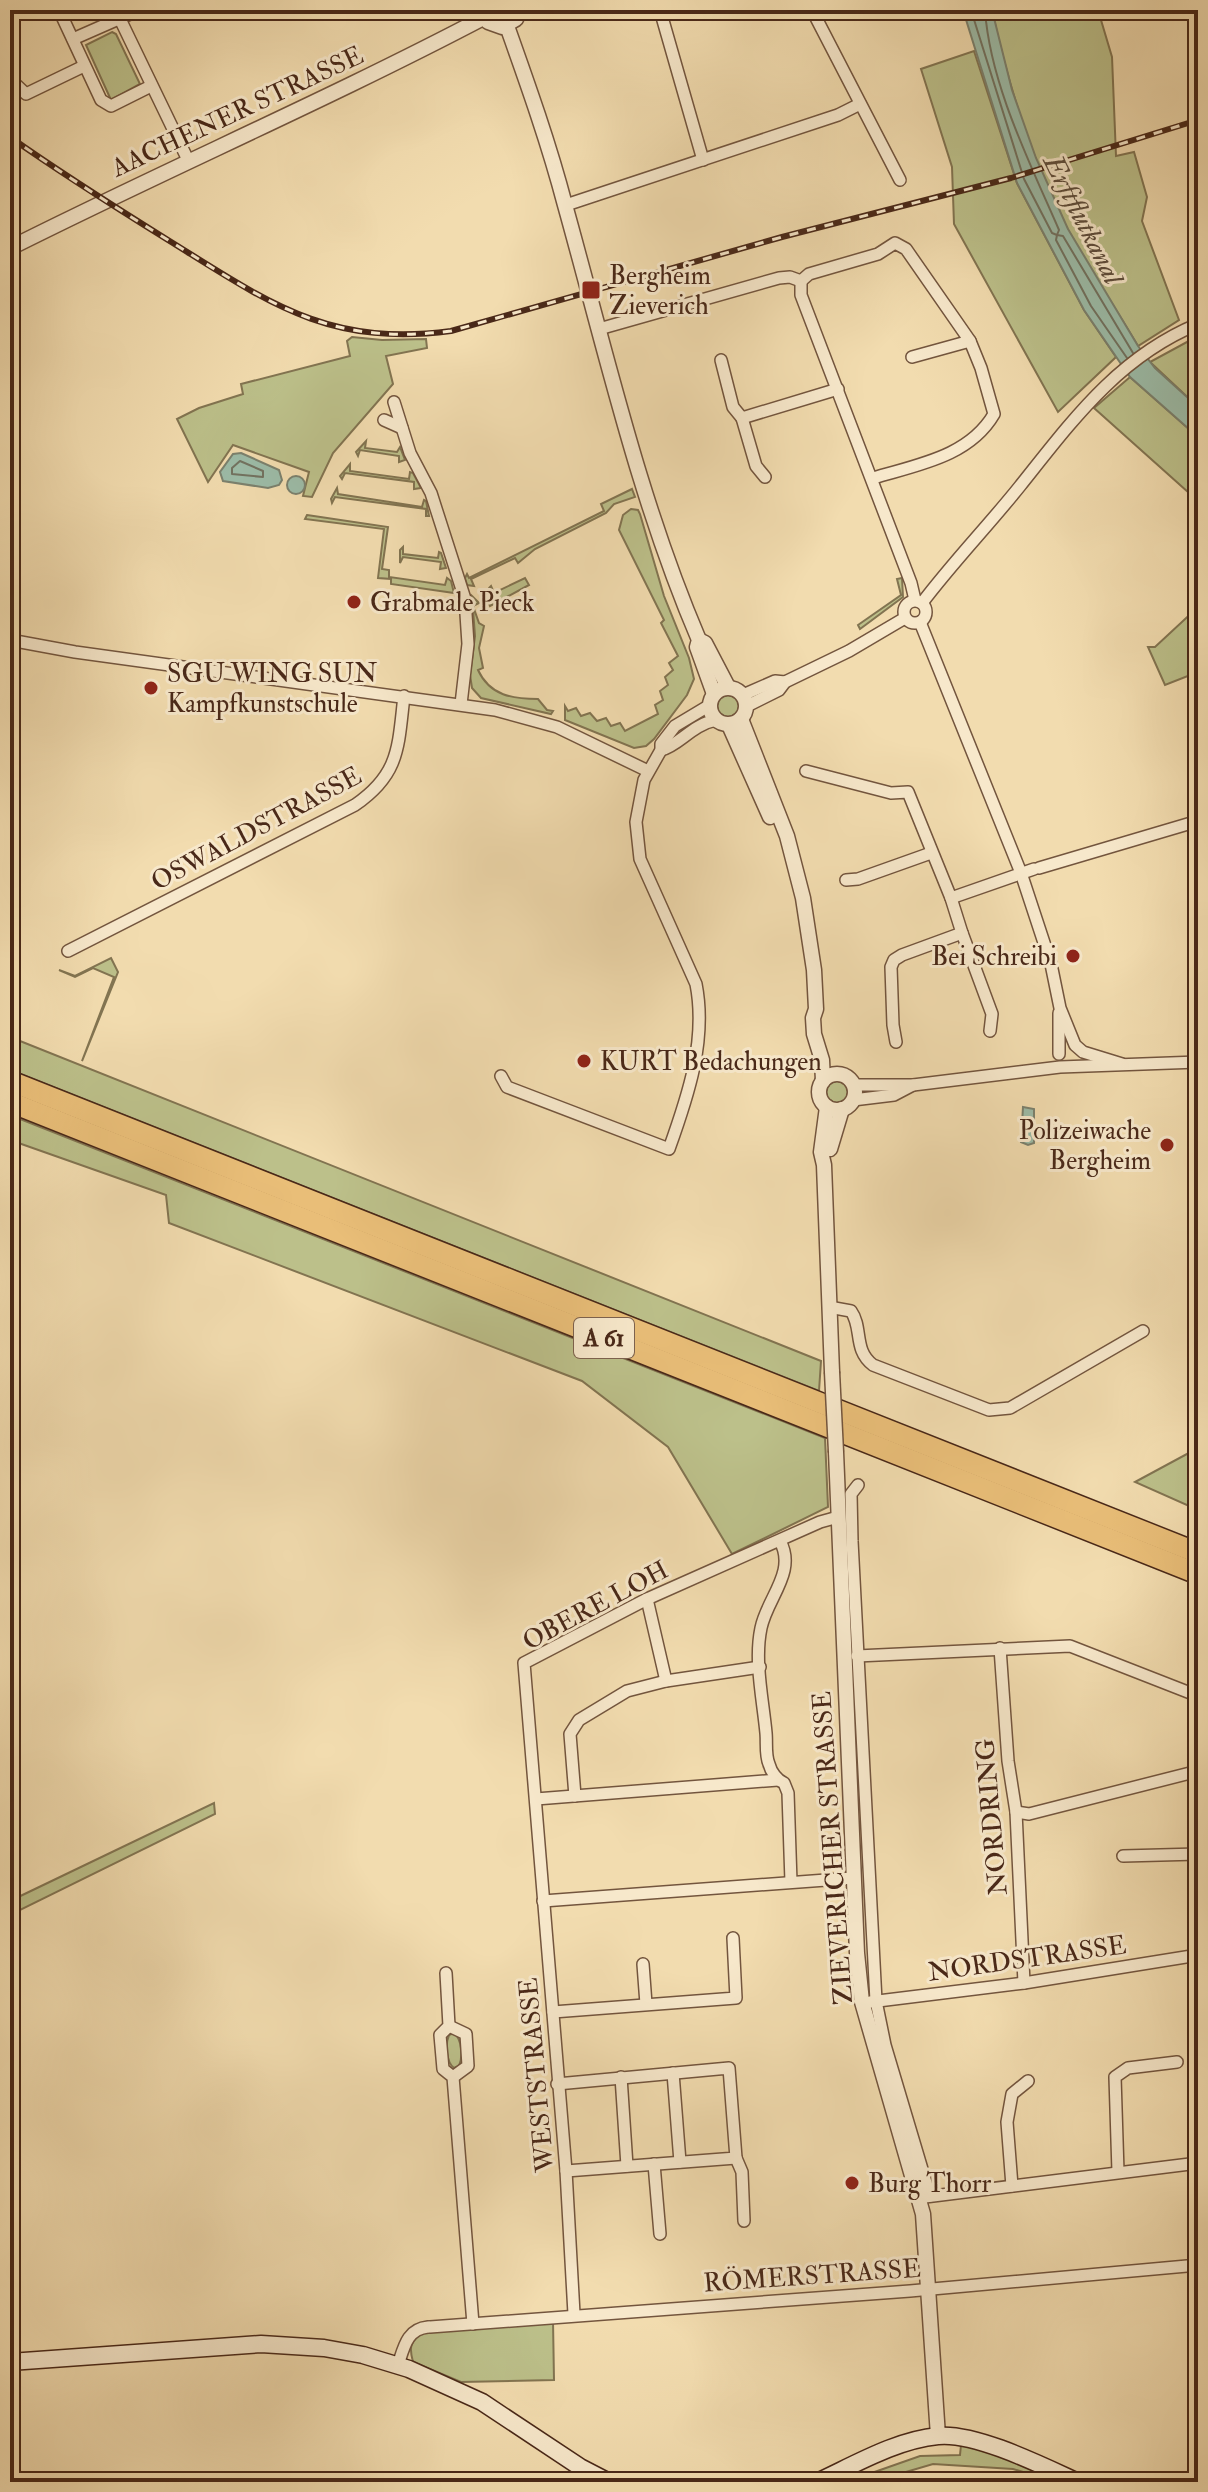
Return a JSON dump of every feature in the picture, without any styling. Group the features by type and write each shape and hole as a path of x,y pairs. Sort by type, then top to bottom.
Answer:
{"highway":[{"name":"A 61","path":"10,1081 1198,1553"},
{"name":"A 61","path":"10,1102 1198,1574"}],"main road":[{"path":"10,2362 261,2344 324,2348 398,2365 482,2402 580,2467 609,2482"},
{"path":"817,2482 890,2450 938,2436 959,2438 1007,2451 1078,2482"}],"street":[{"path":"59,10 106,106 151,86"},
{"path":"73,39 139,10"},
{"path":"484,14 492,25 507,26 516,19 519,10"},
{"path":"660,10 703,160"},
{"path":"812,10 900,180"},
{"name":"AACHENER STRASSE","path":"10,248 188,160 419,52 484,14"},
{"path":"120,19 188,160"},
{"path":"507,26 566,205 642,488 699,640 697,647 712,700 735,713"},
{"path":"10,79 26,94 84,66"},
{"path":"566,205 838,115 860,104"},
{"path":"873,478 953,453 989,423 994,414 970,341 906,249 895,243 878,254 809,274 801,281 801,295 918,602 926,613 920,622 914,623 905,618"},
{"path":"599,329 779,278 790,277 801,281"},
{"path":"905,618 905,606 918,602 1020,485 1055,439 1121,371 1150,350 1198,324"},
{"path":"912,357 970,341"},
{"path":"721,360 733,407 742,418 756,466 765,477"},
{"path":"742,418 838,389"},
{"path":"394,402 410,453 431,493 465,599 468,634 461,704"},
{"path":"384,420 402,428"},
{"path":"661,750 667,749 693,728 735,713 779,690 785,682 849,651 905,618"},
{"path":"920,622 1021,873 1051,964 1060,1008 1075,1045 1083,1052 1122,1064"},
{"path":"10,640 75,652 495,710 557,727 648,771"},
{"path":"699,640 705,643 728,687 803,898 810,937 816,1009 831,1059 848,1092 824,1165"},
{"path":"501,1076 507,1087 669,1149 682,1112 701,1021 696,984 640,859 637,844 638,801 661,744 675,726 728,687"},
{"name":"OSWALDSTRASSE","path":"68,951 355,805 374,792 387,777 398,746 404,696"},
{"path":"806,771 891,793 908,792 951,898 992,1014 990,1031"},
{"path":"951,898 1037,868 1198,821"},
{"path":"846,880 858,879 931,853"},
{"path":"896,1042 891,967 894,960 962,933"},
{"path":"1059,1054 1060,1008"},
{"name":"ZIEVERICHER STRASSE","path":"816,1009 814,1034 822,1060 823,1081 819,1095 827,1107 821,1152 824,1165 853,1878 869,2002 925,2197 927,2289 938,2436"},
{"path":"827,1107 848,1092 894,1095 913,1085 1028,1069 1198,1062"},
{"path":"823,1081 831,1075 848,1092"},
{"path":"829,1307 851,1311 855,1317 861,1351 873,1365 989,1410 1010,1408 1143,1331"},
{"name":"ZIEVERICHER STRASSE","path":"858,1485 851,1494 869,2002"},
{"name":"OBERE LOH","path":"538,1832 524,1663 647,1599 820,1522 838,1517"},
{"path":"778,1780 768,1763 760,1667 761,1626 780,1586 785,1564 780,1541"},
{"path":"647,1599 666,1681"},
{"path":"857,1656 1070,1646 1198,1696"},
{"name":"NORDRING","path":"1000,1648 1008,1761 1016,1812 1024,1983"},
{"path":"575,1796 570,1734 579,1720 627,1691 666,1681 760,1667"},
{"path":"1016,1812 1029,1814 1198,1771"},
{"path":"536,1799 778,1780 784,1783 788,1793 791,1882"},
{"name":"WESTSTRASSE","path":"538,1832 566,2171 574,2314"},
{"path":"1123,1856 1198,1854"},
{"path":"543,1901 853,1878"},
{"path":"553,2012 736,1998 733,1938"},
{"name":"NORDSTRASSE","path":"869,2002 1024,1983 1198,1955"},
{"path":"643,1964 646,2004"},
{"path":"446,1973 449,2026 440,2035 443,2069 453,2077 473,2324"},
{"path":"449,2026 466,2034 468,2066 453,2077"},
{"path":"1118,2172 1115,2077 1128,2068 1177,2062"},
{"path":"557,2084 729,2068 736,2158 742,2172 744,2221"},
{"path":"673,2073 680,2162"},
{"path":"621,2077 627,2166"},
{"path":"1012,2186 1007,2122 1012,2094 1028,2081"},
{"path":"566,2171 736,2158"},
{"path":"925,2197 1198,2163"},
{"path":"654,2164 660,2234"},
{"name":"RÖMERSTRASSE","path":"398,2365 409,2336 418,2328 1198,2265"}],"green space":[{"path":"992,10 1098,10 1112,57 1116,156 1134,152 1147,197 1142,221 1179,320 1138,346 1076,245 1043,177 1014,94"},
{"path":"112,32 116,34 140,84 111,100 86,45"},
{"path":"974,51 1017,183 1084,310 1116,357 1058,412 954,224 952,167 921,69"},
{"path":"1198,336 1198,407 1150,362"},
{"path":"352,337 426,339 427,348 386,356 393,384 333,453 312,497 303,496 309,472 233,445 208,482 177,419 199,408 243,394 241,384 350,356 347,341"},
{"path":"1130,377 1198,437 1198,501 1094,408"},
{"path":"366,441 365,448 397,452 400,447 405,460 399,462 399,456 360,450 358,456 356,452"},
{"path":"350,464 350,471 409,479 410,472 413,473 421,488 414,489 414,482 345,473 342,479 340,476"},
{"path":"337,488 338,494 422,507 424,500 429,516 426,516 426,509 335,497 332,503"},
{"path":"632,489 635,497 614,504 606,513 535,549 518,563 515,558 471,579 474,586 467,585 467,574 469,578 604,511 601,504"},
{"path":"631,509 638,510 640,514 664,596 689,658 694,679 687,695 654,739 646,746 634,748 565,720 565,706 568,711 576,708 581,716 590,713 597,721 606,718 611,726 620,723 625,731 658,714 655,705 663,700 660,691 668,685 665,677 673,670 669,663 678,656 661,623 664,620 619,530 623,515"},
{"path":"307,515 388,527 382,569 389,570 389,577 445,585 447,578 454,593 391,584 391,579 378,578 384,529 305,519"},
{"path":"403,547 403,554 438,558 439,552 446,568 440,569 441,562 403,557 400,563"},
{"path":"525,578 529,585 490,606 487,593 491,586 494,593"},
{"path":"902,578 903,597 860,629 858,625 901,595 897,579"},
{"path":"472,596 479,603 473,606 479,623 484,626 479,648 483,668 478,670 483,679 503,694 538,699 547,710 553,711 551,714 481,698 472,688 470,675 475,636"},
{"path":"1198,607 1198,672 1165,685 1148,647 1155,647"},
{"path":"724,695 732,695 739,706 732,717 724,717 717,710 717,702"},
{"path":"111,958 118,972 82,1061 114,977 93,968 75,977 59,970 75,976"},
{"path":"10,1037 821,1361 819,1391 10,1070"},
{"path":"837,1081 845,1084 848,1092 845,1100 837,1103 829,1100 826,1092 829,1084"},
{"path":"10,1115 825,1438 828,1507 732,1554 668,1447 582,1381 169,1223 166,1195 10,1140"},
{"path":"1198,1448 1198,1510 1135,1482"},
{"path":"214,1803 215,1814 10,1915 10,1901"},
{"path":"454,2033 459,2039 461,2053 459,2066 454,2068 449,2062 447,2048 449,2035"},
{"path":"553,2321 554,2380 461,2382 413,2362 412,2345 422,2332"},
{"path":"961,2445 985,2450 1067,2482 1056,2482 1013,2469 933,2464 872,2482 846,2482 920,2456 960,2455"}],"water":[{"path":"963,10 992,10 1012,90 1036,158 1068,229 1138,346 1155,368 1198,407 1198,437 1130,377 1084,310 1017,183"},
{"path":"241,453 279,470 282,480 279,485 268,488 223,481 220,472 233,454"},
{"path":"296,476 305,485 296,494 287,485"},
{"path":"1023,1107 1034,1109 1034,1143 1028,1145 1021,1142"}],"railway":[{"path":"10,137 128,215 269,300 333,326 407,334 451,331 782,237 1011,178 1198,120"}],"place":[{"name":"Bergheim Zieverich","path":"591,290"},
{"name":"Grabmale Pieck","path":"354,602"},
{"name":"SGU WING SUN Kampfkunstschule","path":"151,688"},
{"name":"Bei Schreibi","path":"1073,956"},
{"name":"KURT Bedachungen","path":"584,1061"},
{"name":"Polizeiwache Bergheim","path":"1167,1145"},
{"name":"Burg Thorr","path":"852,2183"}],"water label":[{"name":"Erftflutkanal","path":"1084,219"}]}
